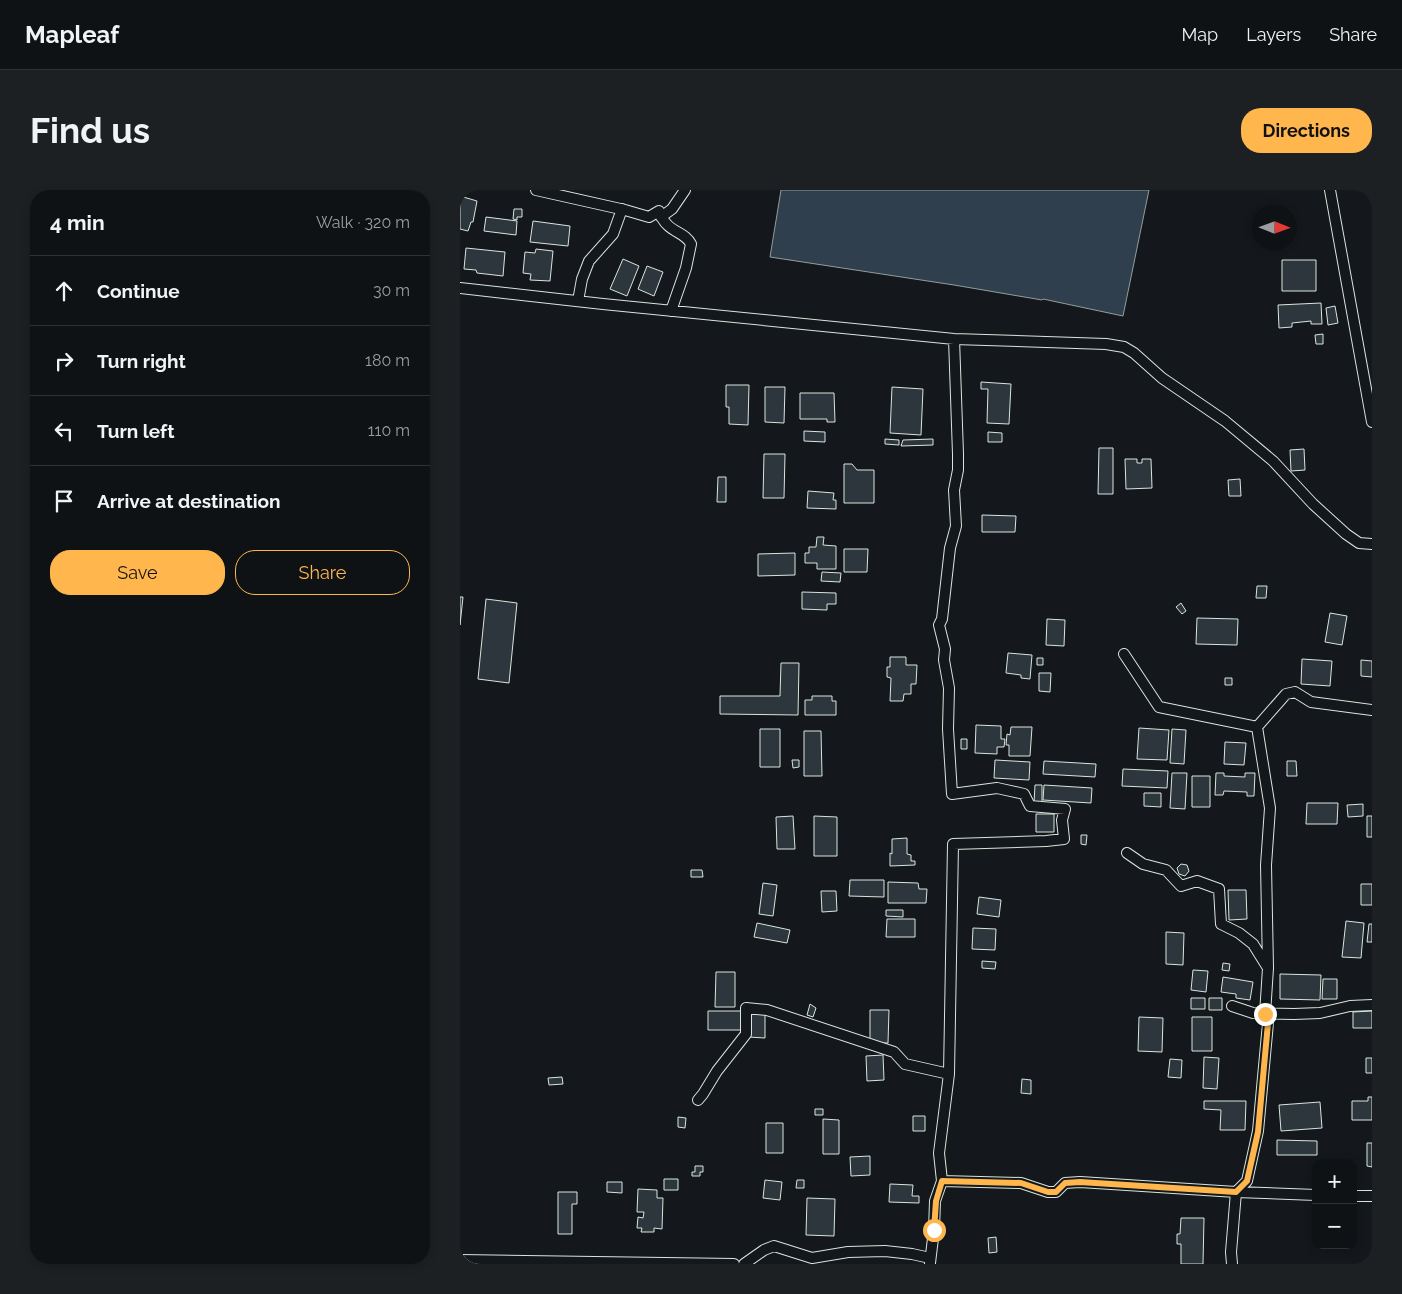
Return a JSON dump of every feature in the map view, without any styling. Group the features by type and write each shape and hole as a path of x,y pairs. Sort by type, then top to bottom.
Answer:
{"street":[{"path":"536,190 622,209 649,217 659,211 666,224 677,233 689,238 691,244 686,268 671,311"},
{"path":"661,217 672,209 685,190"},
{"path":"1330,190 1372,422"},
{"path":"578,301 582,279 589,261 614,234 622,209"},
{"path":"460,288 954,340 1106,344 1124,347 1134,353 1162,378 1225,421 1272,461 1346,534 1359,543 1372,544"},
{"path":"744,1264 764,1250 774,1246 812,1258 848,1252 885,1251 912,1254 930,1261 936,1201 942,1181 940,1153 949,1074 953,844 1064,839 1062,820 1064,809 1030,806 1024,794 997,788 952,794 948,729 949,688 944,660 945,649 939,625 942,619 950,548 956,526 954,490 958,470 958,454 954,340"},
{"path":"1124,654 1159,707 1257,727"},
{"path":"1257,727 1286,694 1295,692 1311,702 1372,710"},
{"path":"1232,1264 1231,1252 1236,1192 1247,1181 1258,1132 1268,1023 1265,1014 1268,968 1266,865 1270,808 1257,727"},
{"path":"1127,853 1143,864 1166,870 1181,886 1197,881 1219,889 1221,924 1239,933 1253,944 1268,968"},
{"path":"1232,1006 1253,1013 1265,1014 1320,1013 1350,1006 1372,1005"},
{"path":"698,1100 717,1071 746,1034 746,1008 767,1010 894,1052 905,1064 949,1074"},
{"path":"942,1181 1021,1183 1048,1192 1056,1192 1065,1183 1080,1182 1312,1195"},
{"path":"1357,1196 1372,1196"},
{"path":"460,1260 734,1264"}],"water":[{"path":"781,190 1149,190 1123,316 1043,299 770,257"}],"building":[{"path":"460,196 477,201 473,222 471,222 468,231 460,229"},
{"path":"514,209 522,209 522,217 517,217 517,220 513,219"},
{"path":"486,217 517,221 516,235 484,231"},
{"path":"533,221 570,226 568,246 530,242"},
{"path":"466,248 505,252 503,276 477,273 476,270 464,269"},
{"path":"536,249 553,251 550,281 530,280 531,274 523,273 525,252 535,253"},
{"path":"623,259 639,266 627,296 610,289"},
{"path":"1282,260 1316,260 1316,291 1282,291"},
{"path":"647,266 663,272 654,296 638,289"},
{"path":"1321,303 1322,324 1311,324 1311,321 1292,323 1292,327 1279,328 1278,305"},
{"path":"1335,306 1338,323 1328,325 1326,308"},
{"path":"1323,334 1323,344 1316,344 1315,335"},
{"path":"981,382 1011,384 1009,424 987,423 988,389 981,389"},
{"path":"726,385 749,385 748,425 729,424 729,407 726,407"},
{"path":"765,387 785,387 784,423 765,422"},
{"path":"892,387 923,389 921,435 890,433"},
{"path":"800,393 834,393 835,422 827,422 827,419 800,419"},
{"path":"804,431 825,432 825,442 804,441"},
{"path":"988,432 1002,433 1002,442 988,442"},
{"path":"885,439 899,440 899,445 885,444"},
{"path":"933,439 933,445 901,446 903,440"},
{"path":"1099,448 1113,448 1113,494 1098,494"},
{"path":"1304,449 1305,470 1291,471 1290,450"},
{"path":"764,454 785,454 784,498 763,498"},
{"path":"1125,459 1137,459 1137,463 1142,463 1142,459 1151,459 1152,488 1126,489"},
{"path":"844,464 852,464 857,470 874,470 874,503 844,503"},
{"path":"718,477 726,477 726,502 717,502"},
{"path":"1240,479 1241,496 1229,496 1228,480"},
{"path":"808,491 834,493 833,500 836,500 836,509 807,508"},
{"path":"982,515 1016,516 1015,532 982,532"},
{"path":"817,537 824,537 823,545 836,546 836,569 817,569 817,563 805,563 805,553 809,553 809,547 816,547"},
{"path":"844,549 868,549 867,572 844,572"},
{"path":"795,553 795,575 758,576 758,554"},
{"path":"822,572 841,573 840,582 821,581"},
{"path":"1257,586 1267,586 1266,598 1256,598"},
{"path":"802,592 836,593 836,604 827,604 827,610 802,609"},
{"path":"460,597 463,597 460,625"},
{"path":"486,599 517,603 509,683 478,679"},
{"path":"1181,603 1186,611 1182,614 1176,607"},
{"path":"1330,613 1347,616 1342,645 1325,642"},
{"path":"1197,618 1238,619 1237,645 1196,644"},
{"path":"1047,619 1065,620 1064,646 1046,645"},
{"path":"1008,653 1032,655 1030,679 1021,678 1021,675 1006,673"},
{"path":"890,657 906,657 906,665 917,665 916,684 911,684 911,694 904,694 903,701 890,701 891,678 887,677 887,667 890,667"},
{"path":"1037,658 1043,658 1043,665 1037,665"},
{"path":"1302,659 1332,661 1330,686 1301,684"},
{"path":"1361,660 1372,661 1372,677 1361,676"},
{"path":"781,663 799,663 798,715 720,714 720,696 780,696"},
{"path":"1039,673 1051,673 1050,692 1039,691"},
{"path":"1225,678 1232,678 1232,685 1225,685"},
{"path":"812,696 832,696 832,701 836,701 836,715 805,715 805,700 812,700"},
{"path":"976,725 1001,726 1001,739 1005,739 1004,747 997,747 997,754 975,753"},
{"path":"1011,727 1032,727 1030,756 1009,756 1009,745 1006,745 1007,734 1010,735"},
{"path":"1139,728 1169,730 1167,760 1137,759"},
{"path":"760,729 780,729 780,767 760,767"},
{"path":"1172,729 1186,730 1184,764 1170,763"},
{"path":"804,731 821,731 822,776 804,776"},
{"path":"961,739 967,739 967,749 961,749"},
{"path":"1225,742 1246,743 1244,765 1224,764"},
{"path":"792,760 799,760 799,767 793,768"},
{"path":"995,760 1030,762 1029,780 994,778"},
{"path":"1044,761 1096,764 1095,777 1043,774"},
{"path":"1287,761 1296,761 1297,776 1287,776"},
{"path":"1123,769 1168,771 1167,788 1122,786"},
{"path":"1172,773 1187,773 1185,809 1170,808"},
{"path":"1216,773 1224,773 1224,776 1245,777 1245,773 1255,773 1254,796 1247,796 1247,792 1224,791 1223,795 1215,795"},
{"path":"1192,776 1210,776 1210,807 1192,807"},
{"path":"1035,785 1042,785 1042,803 1034,803"},
{"path":"1044,785 1092,788 1091,803 1043,800"},
{"path":"1144,793 1161,793 1161,807 1144,806"},
{"path":"1307,803 1338,803 1337,824 1306,824"},
{"path":"1363,804 1363,816 1348,817 1347,805"},
{"path":"1036,814 1054,814 1054,832 1036,832"},
{"path":"793,816 795,849 777,849 776,817"},
{"path":"814,816 837,817 837,856 814,856"},
{"path":"1367,816 1372,816 1372,837 1367,837"},
{"path":"1081,835 1087,835 1086,845 1081,844"},
{"path":"907,838 907,854 911,855 911,861 915,861 915,865 890,866 892,839"},
{"path":"1181,864 1187,865 1189,871 1185,876 1179,874 1177,868"},
{"path":"691,870 702,870 703,877 691,877"},
{"path":"850,880 884,880 884,897 849,896"},
{"path":"888,882 918,883 919,889 927,889 926,903 888,903"},
{"path":"763,883 777,885 773,916 759,914"},
{"path":"1361,884 1372,884 1372,905 1361,905"},
{"path":"1228,890 1246,890 1247,919 1229,920"},
{"path":"821,891 836,891 837,911 822,912"},
{"path":"979,897 1001,900 999,917 977,914"},
{"path":"886,910 903,910 903,917 886,916"},
{"path":"887,919 915,919 915,937 886,937"},
{"path":"1346,921 1364,923 1361,958 1342,957"},
{"path":"757,923 790,930 787,943 754,937"},
{"path":"1369,924 1372,924 1372,942 1367,942"},
{"path":"973,928 996,929 995,950 972,949"},
{"path":"1166,932 1184,933 1183,965 1166,964"},
{"path":"982,961 996,962 995,969 982,968"},
{"path":"1223,963 1230,964 1229,971 1222,970"},
{"path":"1193,970 1208,971 1206,992 1191,990"},
{"path":"716,972 735,972 735,1007 715,1007"},
{"path":"1280,974 1321,975 1320,1000 1280,999"},
{"path":"1223,977 1253,982 1250,1000 1236,998 1236,994 1221,992"},
{"path":"1323,979 1337,979 1337,999 1322,999"},
{"path":"1191,998 1205,998 1205,1009 1191,1009"},
{"path":"1209,998 1222,998 1222,1010 1209,1010"},
{"path":"810,1004 816,1008 813,1017 807,1015"},
{"path":"870,1010 889,1010 888,1043 870,1043"},
{"path":"708,1011 744,1011 744,1030 708,1030"},
{"path":"1372,1011 1372,1028 1353,1028 1353,1012"},
{"path":"765,1012 765,1038 748,1037 748,1013"},
{"path":"1139,1017 1163,1018 1162,1052 1138,1051"},
{"path":"1192,1017 1212,1017 1212,1051 1192,1051"},
{"path":"883,1055 884,1080 867,1081 866,1056"},
{"path":"1204,1057 1219,1058 1217,1089 1203,1088"},
{"path":"1366,1058 1372,1058 1372,1073 1366,1073"},
{"path":"1170,1059 1182,1060 1181,1078 1168,1077"},
{"path":"562,1077 563,1084 549,1085 548,1078"},
{"path":"1022,1079 1031,1080 1031,1094 1021,1093"},
{"path":"1368,1097 1372,1097 1372,1120 1352,1120 1352,1101 1368,1101"},
{"path":"1204,1101 1246,1101 1245,1130 1220,1130 1221,1110 1204,1109"},
{"path":"1320,1102 1322,1128 1281,1131 1279,1105"},
{"path":"815,1109 823,1109 823,1115 815,1115"},
{"path":"913,1116 925,1116 925,1131 913,1131"},
{"path":"678,1117 686,1118 685,1128 678,1127"},
{"path":"823,1119 839,1120 839,1154 823,1154"},
{"path":"766,1123 783,1123 783,1153 766,1153"},
{"path":"1277,1140 1317,1141 1317,1155 1277,1155"},
{"path":"1367,1143 1372,1143 1372,1167 1367,1166"},
{"path":"870,1156 870,1175 851,1176 850,1157"},
{"path":"695,1166 703,1166 703,1172 700,1172 700,1176 692,1176 692,1172 695,1172"},
{"path":"664,1179 678,1179 678,1190 664,1190"},
{"path":"765,1180 782,1182 780,1200 763,1198"},
{"path":"797,1180 804,1180 804,1188 796,1188"},
{"path":"607,1182 622,1182 622,1193 607,1192"},
{"path":"890,1184 913,1185 912,1196 919,1196 919,1203 889,1202"},
{"path":"638,1189 657,1190 657,1198 663,1198 662,1229 654,1228 654,1232 641,1232 642,1228 637,1228 638,1217 643,1218 644,1212 637,1212"},
{"path":"558,1192 577,1192 577,1204 572,1204 572,1234 558,1234"},
{"path":"807,1198 835,1199 834,1236 806,1235"},
{"path":"1181,1218 1204,1218 1203,1264 1181,1264 1181,1244 1177,1244 1177,1234 1180,1234"},
{"path":"996,1237 997,1252 989,1253 988,1238"}],"route":[{"path":"934,1230 936,1201 942,1181 1021,1183 1048,1192 1056,1192 1065,1183 1080,1182 1236,1192 1247,1181 1258,1132 1268,1023 1265,1014"}]}
